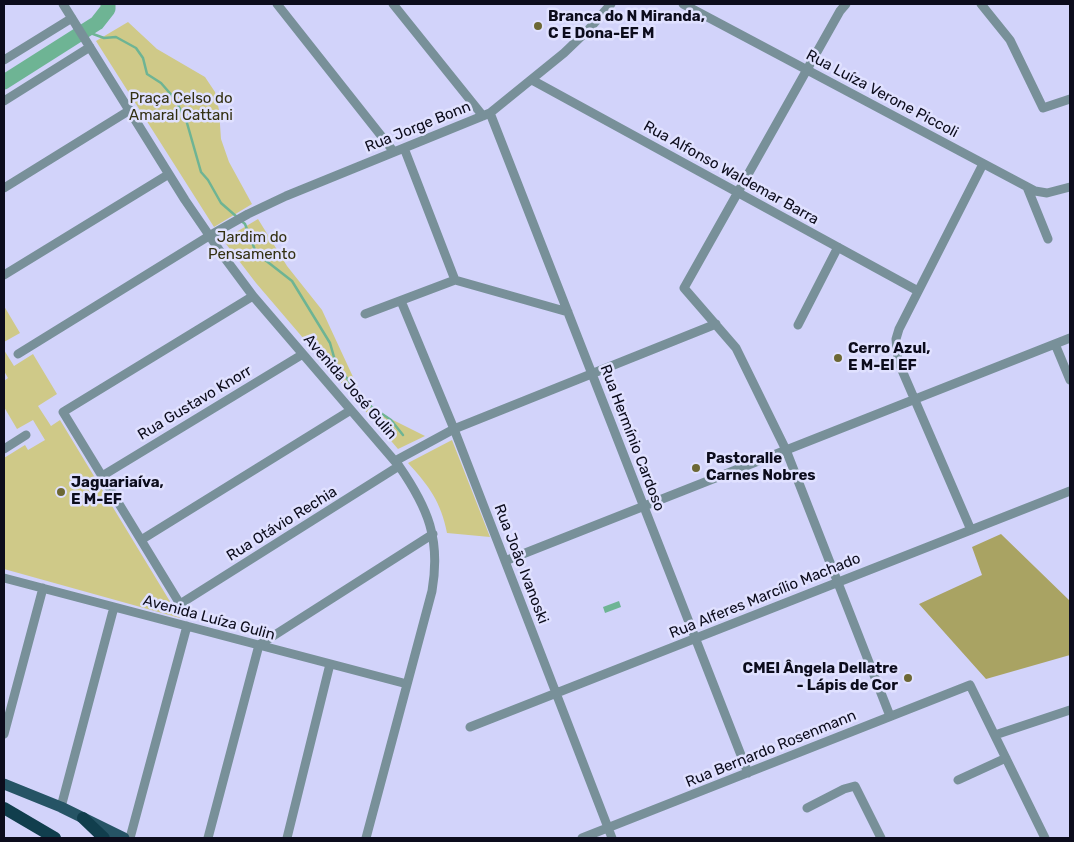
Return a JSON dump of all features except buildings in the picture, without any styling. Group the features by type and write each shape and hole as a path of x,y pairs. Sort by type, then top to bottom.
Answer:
{"highway":[{"path":"4,808 55,838"},
{"path":"83,818 104,838"}],"main road":[{"path":"4,784 61,808 124,838"}],"street":[{"name":"Avenida José Gulin","path":"63,4 209,236 253,296 397,463 417,495 433,534 436,558 434,580 366,838"},
{"path":"278,4 394,152"},
{"name":"Rua Hermínio Cardoso","path":"393,4 487,114 568,312 748,772"},
{"name":"Rua Jorge Bonn","path":"18,354 209,236 267,205 487,114 532,80 576,42 611,4"},
{"name":"Rua Luíza Verone Piccoli","path":"684,4 1026,187 1047,193 1070,188"},
{"path":"846,4 840,11 684,288 728,337 743,360 786,450 890,716"},
{"path":"981,4 1010,40 1043,108 1070,99"},
{"path":"4,60 74,21"},
{"path":"4,101 89,44"},
{"name":"Rua Alfonso Waldemar Barra","path":"532,80 918,291"},
{"path":"4,188 130,110"},
{"path":"404,148 455,280"},
{"path":"971,530 898,360 896,339 899,329 983,164"},
{"path":"4,275 169,174"},
{"path":"1026,187 1048,239"},
{"path":"798,325 838,247"},
{"path":"365,314 455,280 568,312"},
{"path":"253,296 63,412 141,540 352,410"},
{"name":"Rua João Ivanoski","path":"401,301 454,429 612,838"},
{"name":"Rua Otávio Rechia","path":"141,540 180,604 397,463 454,429 716,324"},
{"path":"505,561 1070,338"},
{"path":"1055,344 1070,380"},
{"name":"Rua Gustavo Knorr","path":"102,476 303,354"},
{"path":"4,448 26,435"},
{"name":"Rua Alferes Marcílio Machado","path":"470,727 1070,491"},
{"path":"208,838 259,645 433,534"},
{"name":"Avenida Luíza Gulin","path":"4,578 408,684"},
{"path":"4,734 42,588"},
{"path":"61,808 114,607"},
{"path":"130,838 187,626"},
{"path":"287,838 330,664"},
{"name":"Rua Bernardo Rosenmann","path":"582,838 970,685 995,735"},
{"path":"1045,838 995,735 1070,710"},
{"path":"958,780 1006,758"},
{"path":"807,808 844,789 855,786 882,838"}],"green space":[{"name":"Praça Celso do Amaral Cattani","path":"128,22 157,49 205,77 215,92 219,110 221,139 229,162 252,204 214,227 96,41"},
{"name":"Jardim do Pensamento","path":"258,219 287,266 322,310 360,392 372,406 391,419 425,436 398,449 256,283 223,240"},
{"path":"4,306 20,333 4,342"},
{"path":"4,350 14,366 33,354 57,394 38,406 51,426 60,420 180,618 4,569 4,458 25,445 28,450 45,440 33,420 17,429 4,407 4,381 8,378 4,371"},
{"path":"452,440 490,537 447,533 438,503 422,479 408,463"}],"shaded area":[{"path":"1001,534 1070,601 1070,655 986,679 919,604 982,575 972,547"},
{"path":"619,601 621,607 605,613 603,607"}],"waterway":[{"path":"4,82 97,23 108,9 108,4"},
{"path":"85,31 104,38 116,37 136,48 143,58 147,74 161,83 175,99 187,123 201,172 208,180 221,203 245,224 255,250 260,256 292,281 330,343 336,364 359,394 369,405 391,420 403,435"}],"place":[{"name":"Branca do N Miranda, C E Dona-EF M","path":"538,26"},
{"name":"Cerro Azul, E M-EI EF","path":"838,358"},
{"name":"Pastoralle Carnes Nobres","path":"696,468"},
{"name":"Jaguariaíva, E M-EF","path":"61,492"},
{"name":"CMEI Ângela Dellatre - Lápis de Cor","path":"908,678"}]}
